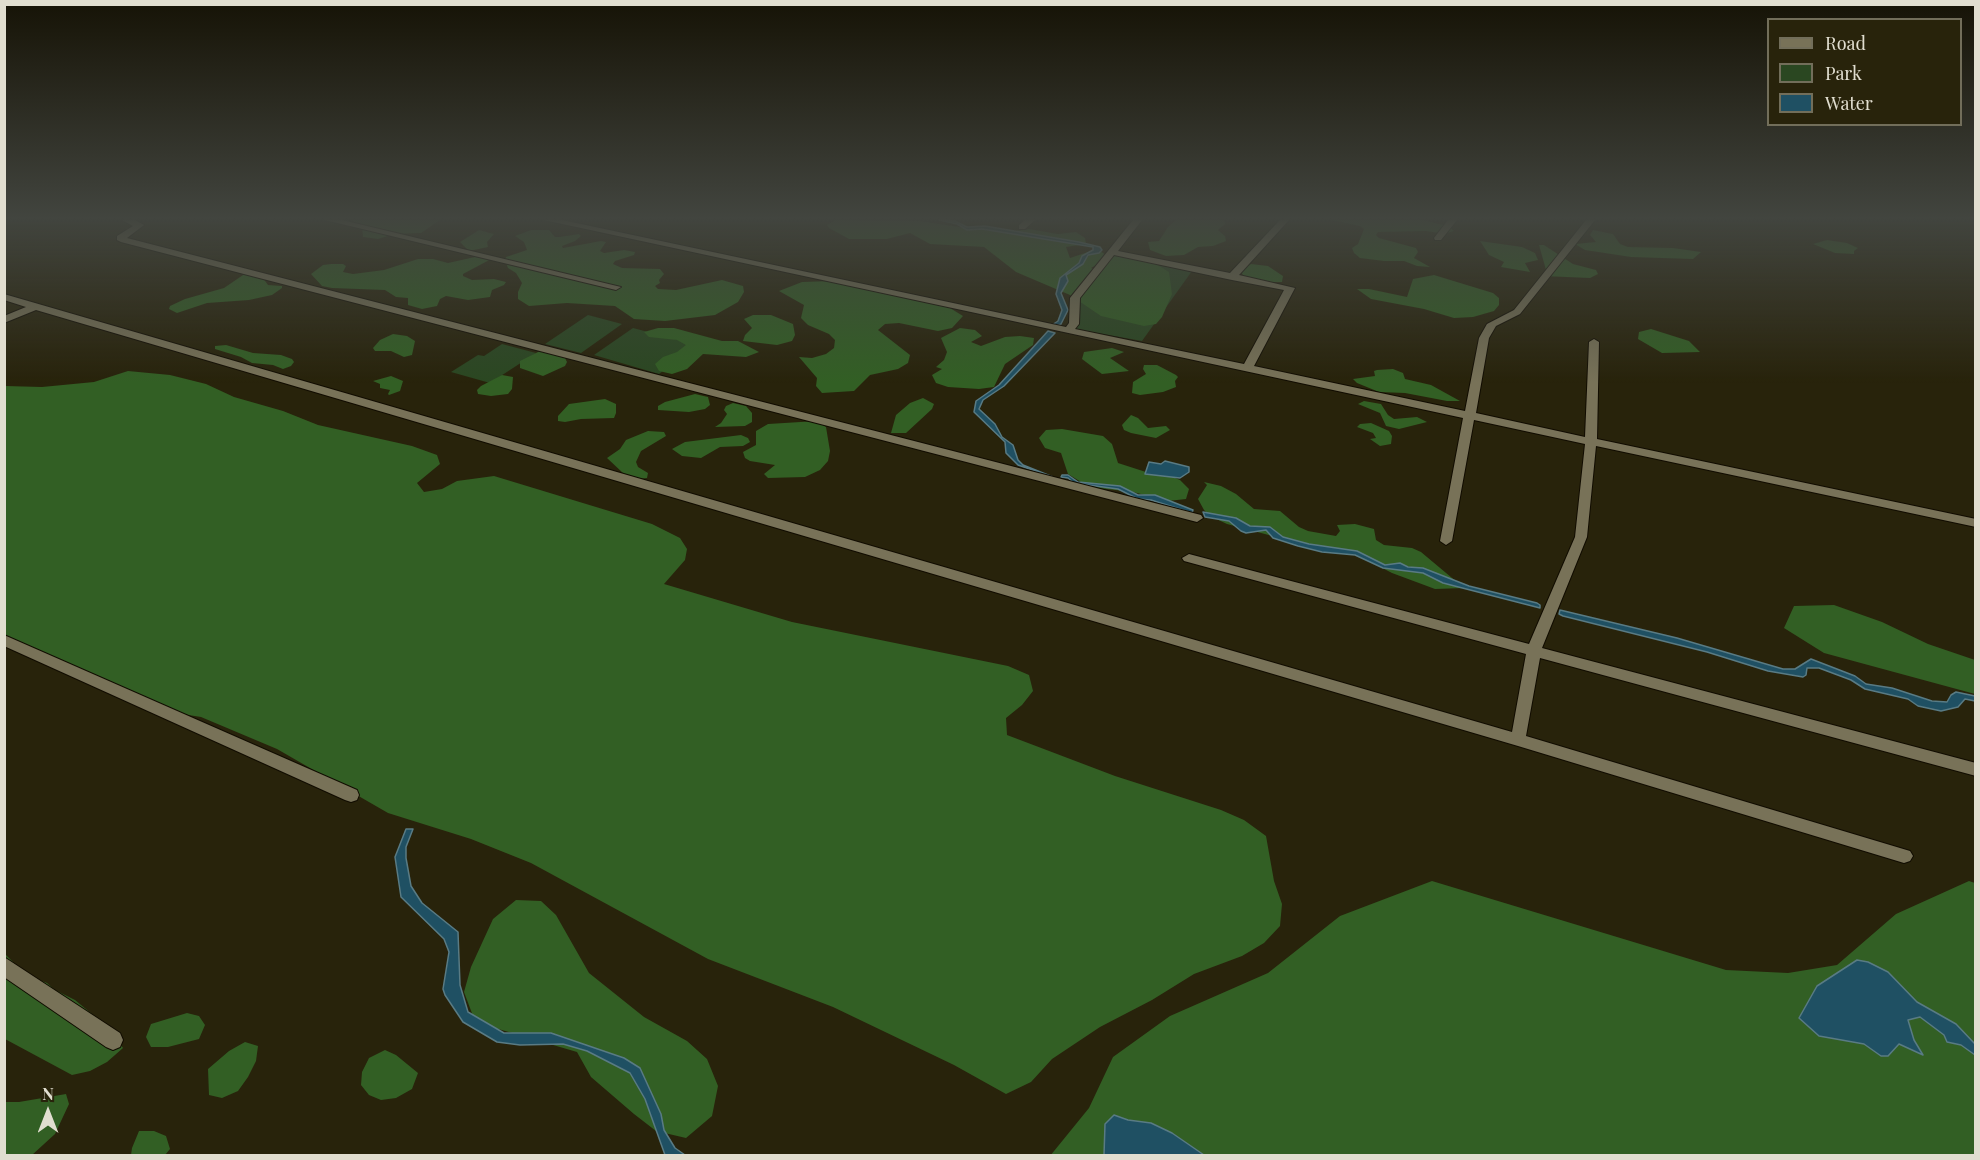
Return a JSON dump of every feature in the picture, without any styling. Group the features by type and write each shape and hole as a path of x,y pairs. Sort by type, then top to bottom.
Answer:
{"street":[{"path":"256,274 1197,518"},
{"path":"561,274 616,287"},
{"path":"803,274 1976,523"},
{"path":"1067,331 1074,324 1075,297 1094,274"},
{"path":"1218,274 1290,288 1247,369"},
{"path":"1446,541 1484,338 1492,324 1517,312 1547,274"},
{"path":"4,297 1904,855"},
{"path":"4,320 36,306"},
{"path":"1518,740 1534,651 1581,537 1591,442 1594,342"},
{"path":"1189,558 1976,770"},
{"path":"4,640 351,795"},
{"path":"4,966 113,1040"}],"green space":[{"path":"244,274 263,278 268,285 282,286 272,295 249,300 207,303 177,313 169,309 170,306 185,299 224,288"},
{"path":"311,274 463,274 472,280 494,279 506,282 492,290 490,297 468,300 446,296 440,299 437,306 422,309 408,305 408,298 396,297 385,290 322,286"},
{"path":"517,274 664,274 659,280 660,283 655,286 658,289 676,290 722,280 743,286 744,292 738,302 715,315 665,321 634,319 615,306 567,303 529,306 518,299 522,283"},
{"path":"1021,274 1169,274 1172,294 1162,317 1156,324 1144,326 1101,316 1070,295"},
{"path":"1104,274 1190,274 1142,341 1075,329 1080,321 1078,305 1084,292"},
{"path":"1242,274 1283,276 1282,282 1244,277"},
{"path":"1544,274 1598,274 1590,278 1543,276"},
{"path":"1434,275 1493,293 1499,298 1499,305 1494,311 1473,317 1454,318 1424,309 1371,299 1357,289 1369,289 1407,297 1413,279"},
{"path":"831,281 937,300 963,316 952,328 938,331 899,323 885,324 878,330 910,355 908,363 898,369 870,375 854,391 822,393 816,386 817,378 799,357 812,358 826,354 834,348 835,340 829,334 808,325 801,318 804,305 779,291 802,282"},
{"path":"588,315 622,324 581,353 545,344"},
{"path":"753,315 771,315 793,324 795,335 792,341 777,345 743,341 752,328 744,319"},
{"path":"633,328 697,345 659,374 594,355"},
{"path":"658,328 674,328 722,341 738,341 759,352 746,357 703,354 687,369 672,374 659,371 655,364 686,345 677,340 649,337 644,332"},
{"path":"960,328 975,330 982,336 971,342 981,346 1005,337 1020,336 1034,338 1033,345 1005,364 994,387 979,389 948,387 936,383 932,375 942,369 936,367 944,360 947,352 941,338"},
{"path":"1651,329 1689,341 1700,352 1662,353 1638,339 1639,332"},
{"path":"393,334 407,336 415,341 412,355 404,357 391,351 375,351 373,348 380,340"},
{"path":"502,344 536,353 490,383 451,372 478,355 484,356"},
{"path":"226,345 253,353 281,355 294,362 283,369 273,365 252,363 215,349 215,346"},
{"path":"1112,348 1124,352 1110,358 1129,371 1102,374 1082,359 1084,352"},
{"path":"540,351 564,356 567,362 565,366 543,376 520,368 520,361"},
{"path":"1144,365 1157,365 1176,375 1178,377 1175,381 1176,387 1163,392 1140,395 1132,393 1133,382 1146,374 1143,369"},
{"path":"1393,369 1403,373 1405,379 1431,385 1460,401 1447,401 1405,393 1379,392 1353,379 1375,376 1374,371 1377,370"},
{"path":"128,371 170,375 206,384 234,397 283,411 318,425 412,446 437,455 440,464 417,483 424,492 442,489 457,481 494,476 652,524 680,538 687,549 685,560 664,584 792,622 1008,666 1029,675 1033,691 1022,705 1006,718 1007,735 1115,776 1221,810 1244,820 1266,836 1274,881 1282,904 1280,926 1264,943 1242,956 1194,974 1152,1000 1100,1027 1052,1059 1031,1082 1006,1094 954,1065 833,1007 708,959 531,863 471,839 388,813 277,749 201,717 163,711 80,668 5,641 5,386 42,387 94,382"},
{"path":"502,375 513,377 512,389 508,394 491,396 478,394 477,390 481,386"},
{"path":"391,376 403,381 400,391 389,395 390,390 380,388 380,384 373,381"},
{"path":"695,394 708,397 710,405 705,409 689,412 658,410 658,406 665,402"},
{"path":"923,398 934,404 932,409 906,433 891,433 896,415 910,403"},
{"path":"605,399 616,404 614,418 558,421 558,416 569,404"},
{"path":"1364,401 1381,404 1388,415 1394,419 1417,417 1427,422 1399,429 1386,426 1380,413 1358,404"},
{"path":"733,403 746,406 752,413 752,422 745,426 715,427 727,414 724,410 726,406"},
{"path":"1131,415 1138,418 1148,428 1166,426 1170,430 1156,438 1131,433 1124,430 1122,425"},
{"path":"817,421 826,427 830,451 828,461 820,470 805,477 768,478 764,474 775,465 745,458 743,452 756,445 756,431 768,424"},
{"path":"1371,423 1389,431 1392,436 1391,444 1380,446 1370,439 1376,438 1373,433 1357,427 1360,424"},
{"path":"1062,429 1103,436 1112,444 1118,463 1149,473 1165,474 1180,480 1189,489 1186,499 1168,501 1133,492 1098,488 1081,482 1068,474 1061,453 1045,448 1039,438 1046,430"},
{"path":"648,431 664,432 666,436 641,451 636,462 638,467 648,473 647,478 638,479 624,474 607,458 620,449 626,440"},
{"path":"741,435 748,438 750,442 743,446 720,447 701,458 682,456 672,449 685,442"},
{"path":"1204,482 1221,486 1236,494 1254,509 1280,511 1299,527 1308,531 1336,536 1340,531 1337,525 1355,524 1374,529 1376,540 1384,545 1412,548 1421,552 1464,588 1435,589 1392,573 1355,554 1314,547 1227,524 1210,516 1204,510 1198,499 1207,485"},
{"path":"1834,605 1882,622 1928,644 1975,660 1975,694 1824,653 1784,628 1794,606"},
{"path":"1432,881 1726,970 1788,973 1837,965 1896,914 1969,881 1975,883 1975,1155 1050,1156 1089,1108 1113,1057 1170,1016 1268,973 1340,916"},
{"path":"516,900 541,901 556,915 589,973 644,1017 687,1041 707,1059 718,1086 712,1116 686,1138 656,1131 634,1114 591,1077 577,1052 495,1028 473,1016 464,992 471,967 493,919"},
{"path":"5,954 26,975 47,983 55,990 75,1000 110,1029 123,1048 107,1062 90,1071 72,1075 5,1039"},
{"path":"187,1013 199,1016 205,1025 199,1039 168,1047 151,1047 146,1037 151,1024"},
{"path":"245,1042 258,1046 256,1061 248,1077 238,1091 222,1098 209,1095 208,1069 229,1051"},
{"path":"385,1050 396,1055 418,1073 412,1089 396,1098 381,1100 369,1095 361,1085 362,1072 369,1058"},
{"path":"66,1094 69,1104 55,1134 32,1155 5,1155 5,1102 19,1102"},
{"path":"139,1131 154,1131 166,1136 170,1149 165,1155 131,1155"}],"water":[{"path":"1067,274 1068,281 1061,293 1068,310 1061,324 1057,326 1052,325 1058,321 1062,310 1056,294 1060,278"},
{"path":"1048,331 1055,333 1004,386 983,400 979,409 995,424 1002,437 1013,445 1018,460 1023,465 1053,477 1018,465 1006,453 1005,442 974,412 976,401 999,385"},
{"path":"1165,461 1189,467 1189,472 1180,478 1145,474 1149,462 1161,464"},
{"path":"1068,475 1078,482 1120,486 1138,495 1155,495 1193,510 1192,513 1151,500 1138,499 1118,489 1074,483 1068,478 1061,477"},
{"path":"1203,512 1236,518 1250,526 1270,527 1283,537 1309,544 1357,551 1385,565 1400,563 1408,567 1423,568 1469,586 1537,603 1540,608 1443,583 1423,573 1383,568 1355,555 1322,552 1298,546 1273,538 1266,530 1246,533 1229,521 1205,517"},
{"path":"1560,610 1677,638 1783,669 1795,669 1811,659 1855,676 1866,684 1892,688 1932,701 1947,702 1956,692 1975,696 1975,701 1965,699 1958,707 1941,711 1918,706 1908,699 1865,689 1851,680 1819,668 1807,668 1806,675 1803,677 1768,671 1707,652 1563,616 1559,614"},
{"path":"406,829 413,829 406,847 411,886 422,903 458,932 460,985 468,1012 504,1033 551,1033 624,1058 640,1068 661,1114 664,1130 675,1148 685,1155 665,1155 645,1099 630,1073 587,1051 563,1044 520,1045 497,1042 463,1022 443,989 449,952 444,939 401,897 395,857"},
{"path":"1857,960 1868,962 1888,972 1917,1002 1956,1024 1975,1044 1975,1055 1961,1045 1947,1042 1944,1035 1920,1017 1908,1020 1914,1040 1923,1055 1899,1044 1888,1056 1881,1056 1864,1044 1819,1036 1799,1018 1817,986"},
{"path":"1114,1115 1128,1120 1151,1123 1172,1133 1204,1155 1104,1155 1105,1124"}]}
